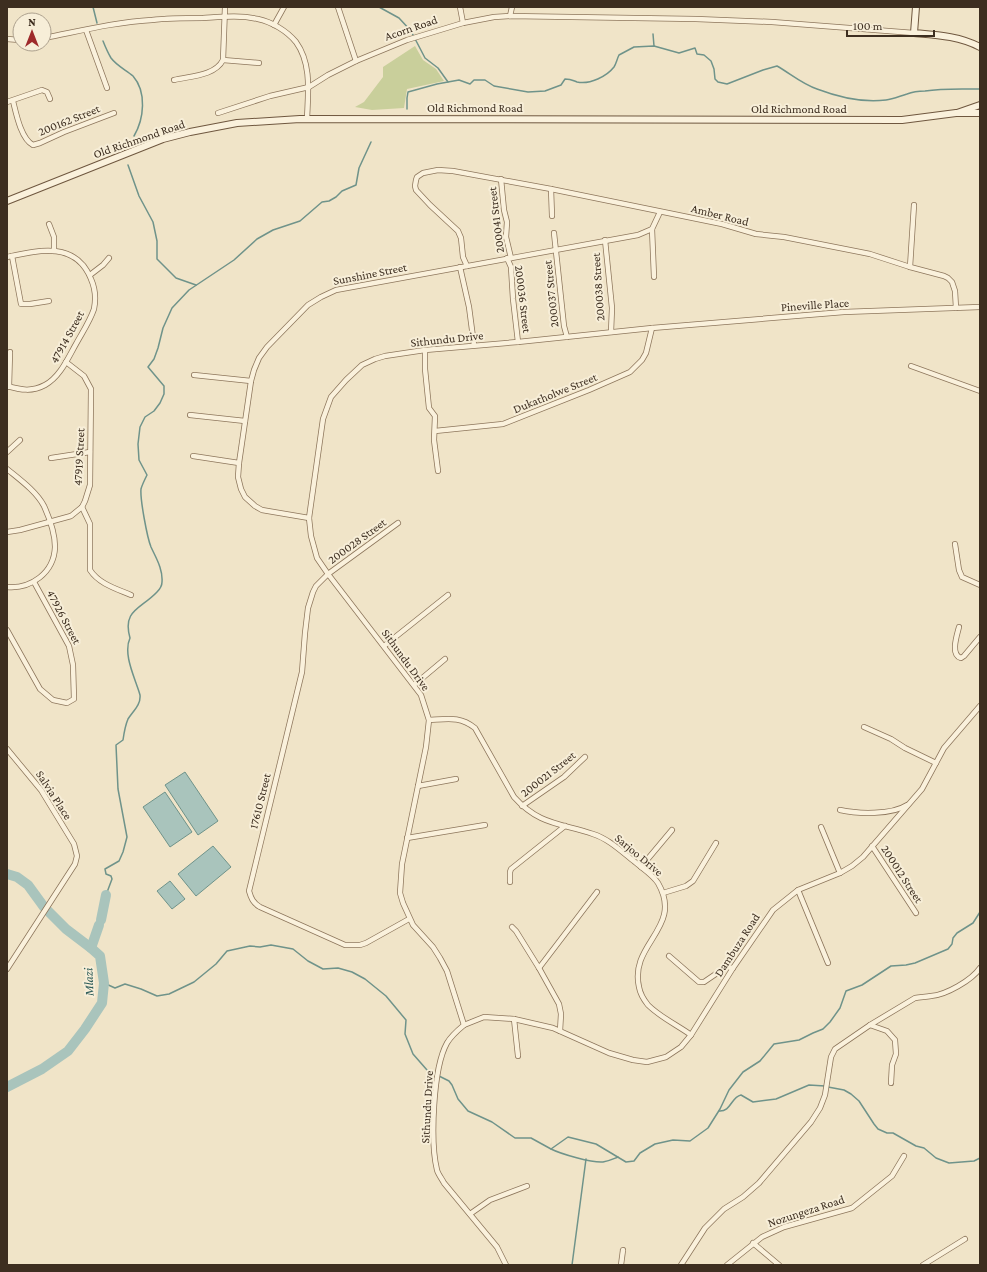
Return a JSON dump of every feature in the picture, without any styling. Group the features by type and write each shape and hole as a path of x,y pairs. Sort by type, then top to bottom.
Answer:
{"street":[{"path":"174,80 201,74 214,70 220,66 223,60 225,7"},
{"path":"274,25 284,7"},
{"path":"338,7 356,60"},
{"path":"460,7 463,23"},
{"path":"510,16 512,7"},
{"path":"914,33 916,7"},
{"path":"52,36 152,20 225,17 259,19 286,32 296,43 306,63 308,87 307,119"},
{"name":"Acorn Road","path":"218,113 270,96 308,87 356,60 407,40 463,23 494,17 711,19 772,22 914,33 958,38 972,42 980,47"},
{"path":"86,30 107,88"},
{"path":"223,60 259,63"},
{"path":"7,102 42,90 47,92 50,99"},
{"name":"200162 Street","path":"13,101 21,129 28,142 33,145 114,113"},
{"name":"Old Richmond Road","path":"956,113 980,105"},
{"name":"Old Richmond Road","path":"7,200 140,148 176,136 238,123 265,120 902,120 956,113 980,113"},
{"name":"Amber Road","path":"466,266 463,257 461,238 458,231 430,205 414,186 417,177 423,173 438,170 453,171 501,179 722,224 756,234 784,237 870,254 910,267 933,272 948,278 952,282 955,291 956,308"},
{"name":"200041 Street","path":"501,179 504,210 508,226 506,237 509,258"},
{"path":"551,189 552,216"},
{"path":"910,267 914,205"},
{"path":"654,277 652,229 660,212"},
{"path":"49,224 54,237 54,250"},
{"name":"Sunshine Street","path":"309,518 262,510 254,506 245,497 238,477 251,381 257,364 267,346 308,305 321,296 336,290 638,235 652,229"},
{"name":"200037 Street","path":"554,233 567,337"},
{"name":"200038 Street","path":"605,240 612,308 611,332"},
{"name":"47914 Street","path":"8,386 24,390 35,389 55,378 66,362 94,309 94,288 90,275 83,264 78,260 66,253 54,250 9,257"},
{"path":"9,257 22,304 49,301"},
{"path":"90,275 103,265 109,258"},
{"name":"200036 Street","path":"509,258 518,342"},
{"path":"460,267 469,307 474,345"},
{"name":"Pineville Place","path":"652,328 844,312 980,307"},
{"name":"Sithundu Drive","path":"506,1265 497,1247 444,1183 437,1171 434,1153 436,1081 440,1062 447,1042 464,1025 447,972 440,958 413,925 400,892 402,864 426,747 429,720 421,695 317,558 311,536 309,518 323,419 331,397 346,380 362,365 385,356 425,350 652,328"},
{"name":"Dukatholwe Street","path":"435,431 503,424 630,372 642,360 646,353 652,328"},
{"path":"425,350 425,369 429,408 435,416 438,471"},
{"path":"8,386 10,352"},
{"name":"47919 Street","path":"66,362 84,376 91,389 90,485 82,506"},
{"path":"911,366 980,391"},
{"path":"194,375 251,381"},
{"path":"190,415 245,421"},
{"path":"7,452 20,440"},
{"path":"51,458 90,452"},
{"path":"193,456 239,463"},
{"path":"7,469 37,496 43,505 50,522 55,547 53,560 42,576 34,582 17,588 7,587"},
{"path":"7,532 71,516 82,506 90,524 90,570 93,575 101,581 131,595"},
{"name":"200028 Street","path":"303,654 311,597 316,586 328,574 398,523"},
{"path":"955,544 959,570 962,576 980,585"},
{"name":"47926 Street","path":"7,630 40,689 53,700 67,703 74,699 73,665 69,646 34,582"},
{"path":"384,646 448,595"},
{"path":"959,627 955,648 958,657 961,658 964,656 980,637"},
{"name":"17610 Street","path":"303,654 302,672 249,891 250,898 255,904 266,910 345,945 351,946 366,943 410,919"},
{"path":"414,685 445,659"},
{"name":"Dambuza Road","path":"464,1025 484,1017 514,1019 552,1028 609,1052 633,1060 647,1062 666,1057 681,1047 691,1035 733,968 773,910 798,890 840,873 862,858 922,789 944,748 980,706"},
{"name":"Sarjoo Drive","path":"429,720 462,720 475,728 514,798 522,806 541,819 600,836 614,845 657,881 663,893 665,912 662,923 644,951 638,965 637,980 640,992 647,1004 691,1035"},
{"path":"864,727 891,739 905,748 936,763"},
{"name":"Salvia Place","path":"7,749 41,790 74,844 77,856 75,864 8,966"},
{"name":"200021 Street","path":"522,806 564,777 585,757"},
{"path":"418,786 456,778"},
{"path":"840,810 870,813 902,808 911,802"},
{"path":"407,838 485,825"},
{"path":"510,882 511,869 565,826"},
{"path":"821,827 840,873"},
{"path":"641,867 672,830"},
{"path":"663,893 686,886 693,881 716,843"},
{"name":"200012 Street","path":"872,846 916,913"},
{"path":"798,890 828,964"},
{"path":"539,968 597,892"},
{"path":"512,927 539,968 559,1004 561,1014 560,1031"},
{"path":"669,956 699,982 704,982 726,967 733,968"},
{"path":"681,1265 705,1228 724,1209 743,1197 759,1183 812,1122 825,1095 831,1057 835,1049 870,1024 916,998 922,996 932,996 945,992 969,979 976,974 980,968"},
{"path":"514,1019 518,1056"},
{"path":"870,1024 887,1031 895,1040 896,1054 892,1065 891,1083"},
{"name":"Nozungeza Road","path":"726,1265 762,1237 784,1227 852,1208 892,1176 904,1156"},
{"path":"470,1214 490,1200 527,1186"},
{"path":"923,1265 965,1239"},
{"path":"753,1243 779,1265"},
{"path":"621,1265 623,1250"}],"green space":[{"path":"415,46 423,60 436,69 444,81 407,89 404,108 372,110 355,107 364,102 383,77 383,67"}],"water":[{"path":"185,772 218,821 198,835 165,785"},
{"path":"165,792 192,832 170,847 143,807"},
{"path":"213,846 231,867 196,896 178,874"},
{"path":"170,881 185,899 172,909 157,891"}],"waterway":[{"path":"93,7 97,23"},
{"path":"379,7 399,18 411,31 425,58 438,68 448,82"},
{"path":"653,34 654,46"},
{"path":"103,41 113,61 133,76 140,90 142,98 142,114 134,136"},
{"path":"407,109 408,92 459,80 470,84 474,80 485,80 494,86 528,92 545,91 561,85 565,79 582,83 593,81 611,70 615,66 619,55 634,47 654,46 679,53 695,48 697,54 704,55 711,61 715,79 718,82 727,84 777,66 801,82 812,87 833,95 868,101 886,100 913,92 939,89 980,89"},
{"path":"106,895 112,879 111,876 106,874 105,869 119,861 127,837 118,789 116,745 123,740 128,719 138,705 140,699 140,693 130,666 128,654 128,643 130,638 128,629 129,621 134,611 158,591 162,582 160,568 151,547 148,535 141,494 141,487 147,475 139,460 138,444 140,427 145,417 154,411 160,403 164,394 164,386 148,367 154,359 163,328 172,308 189,290 234,260 257,239 273,230 300,221 322,202 329,201 342,191 356,185 359,168 371,142"},
{"path":"128,165 139,196 153,222 157,241 157,259 176,278 196,285"},
{"name":"Mlazi","path":"7,874 17,877 28,885 44,907 66,929 100,956 104,983 102,1003 68,1051 42,1069 7,1087"},
{"path":"101,920 106,895"},
{"path":"104,983 115,988 125,984 157,996 169,994 194,982 216,964 227,951 250,946 260,947 271,945 293,949 308,961 323,969 338,968 352,972 365,979 386,996 406,1020 405,1034 413,1054 427,1070 449,1081 458,1099 468,1111 492,1122 515,1138 531,1138 551,1149 568,1137 596,1144 626,1162 634,1161 640,1153 655,1144 673,1140 690,1141 708,1128 720,1109 729,1090 743,1072 760,1061 774,1044 799,1040 823,1029 840,1008 846,991 862,985 891,966 915,963 948,949 957,933 973,923 980,912"},
{"path":"91,948 99,925"},
{"path":"719,1111 723,1111 729,1107 735,1098 741,1095 753,1102 776,1099 809,1085 825,1086"},
{"path":"828,1087 844,1090 851,1094 859,1101 878,1129 887,1133 893,1133 916,1146 924,1148 936,1158 949,1163 974,1161 980,1158"},
{"path":"551,1149 577,1158 598,1162 605,1162 618,1157"},
{"path":"572,1265 586,1159"}]}
